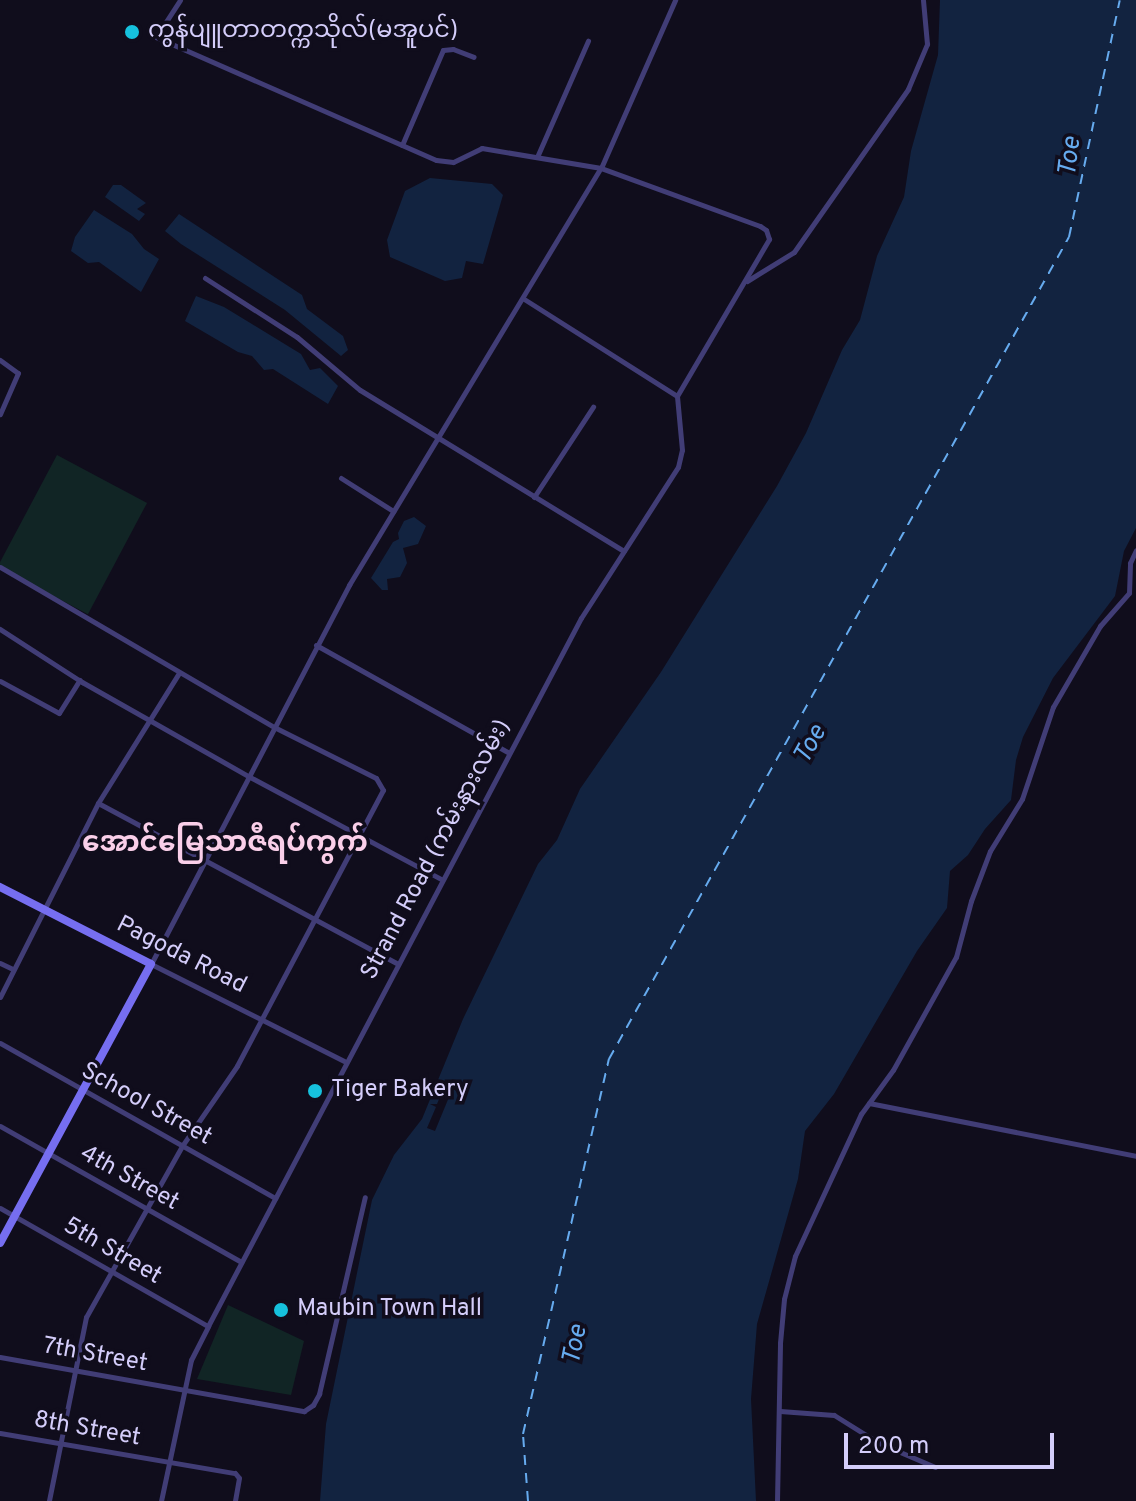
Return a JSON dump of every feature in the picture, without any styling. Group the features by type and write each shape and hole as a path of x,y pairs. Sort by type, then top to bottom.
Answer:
{"main road":[{"name":"Pagoda Road","path":"0,887 151,964"},
{"path":"0,1243 85,1091 151,964"}],"street":[{"path":"180,0 156,37 436,160 453,162 482,148 601,168 760,226 769,234 766,246 677,396 524,299"},
{"path":"151,964 316,645 393,511 601,168 675,0"},
{"path":"743,284 794,252 908,89 927,44 923,0"},
{"path":"537,157 588,41"},
{"path":"402,145 443,50 453,49 474,57"},
{"path":"205,278 297,337 360,390 437,440 624,551"},
{"path":"0,360 18,373 0,414"},
{"name":"Strand Road (ကမ်းနားလမ်း)","path":"161,1501 191,1360 344,1061 581,618 678,467 682,450 677,396"},
{"path":"534,497 593,407"},
{"path":"341,478 393,511"},
{"path":"777,1501 782,1316 795,1256 833,1169 869,1103 937,996 956,957 971,901 990,851 1015,816 1053,707 1100,626 1129,593 1130,563 1136,550"},
{"path":"0,567 274,727 381,783 383,790 237,1066 182,1146 86,1317 49,1501"},
{"path":"0,629 149,720 441,879"},
{"path":"316,645 509,753"},
{"path":"0,997 98,803 179,673"},
{"path":"0,681 59,713 80,680"},
{"path":"98,803 397,963"},
{"path":"0,963 14,970"},
{"name":"Pagoda Road","path":"151,964 344,1061"},
{"name":"School Street","path":"0,1043 275,1198"},
{"path":"869,1103 1136,1156"},
{"name":"4th Street","path":"0,1126 241,1262"},
{"name":"7th Street","path":"0,1357 304,1411 313,1405 365,1197"},
{"name":"5th Street","path":"0,1208 208,1326"},
{"path":"780,1411 834,1415 879,1443 935,1467"},
{"name":"8th Street","path":"0,1433 238,1475 235,1501"}],"green space":[{"path":"57,455 147,503 88,614 0,567"},
{"path":"228,1305 304,1341 291,1395 197,1379"}],"water":[{"name":"Toe","path":"940,0 1136,0 1136,528 1124,551 1115,596 1053,678 1023,737 1016,760 1011,800 985,829 968,855 950,871 947,908 917,951 834,1094 805,1131 798,1179 757,1324 751,1399 756,1501 320,1501 326,1424 372,1200 394,1155 422,1119 463,1019 538,864 557,840 580,789 661,672 777,486 806,433 842,350 860,320 877,256 904,197 911,151 938,55"},
{"path":"430,178 492,184 503,195 483,264 466,261 462,278 445,281 390,257 387,240 405,191"},
{"path":"113,185 121,185 146,203 137,209 145,214 139,221 105,197"},
{"path":"94,210 132,234 144,249 159,259 141,292 99,262 88,263 71,251 75,237"},
{"path":"179,214 302,295 307,309 343,336 348,350 341,356 285,310 181,244 165,231"},
{"path":"196,296 224,307 301,354 310,370 320,368 338,386 328,404 273,369 264,370 252,356 238,352 185,321"},
{"path":"414,517 426,526 418,544 403,548 407,563 400,577 387,579 388,590 382,590 371,578 393,542 399,539 398,533 404,521"}],"pier":[{"path":"446,1082 454,1085 435,1131 427,1128 436,1107 430,1104 437,1104"}],"ferry route":[{"path":"528,1501 523,1434 609,1059 1069,237 1120,0"}],"place":[{"name":"ကွန်ပျူတာတက္ကသိုလ်(မအူပင်)","path":"132,32"},
{"name":"Tiger Bakery","path":"315,1091"},
{"name":"Maubin Town Hall","path":"281,1310"}],"district":[{"name":"အောင်မြေသာဇီရပ်ကွက်","path":"225,844"}]}
